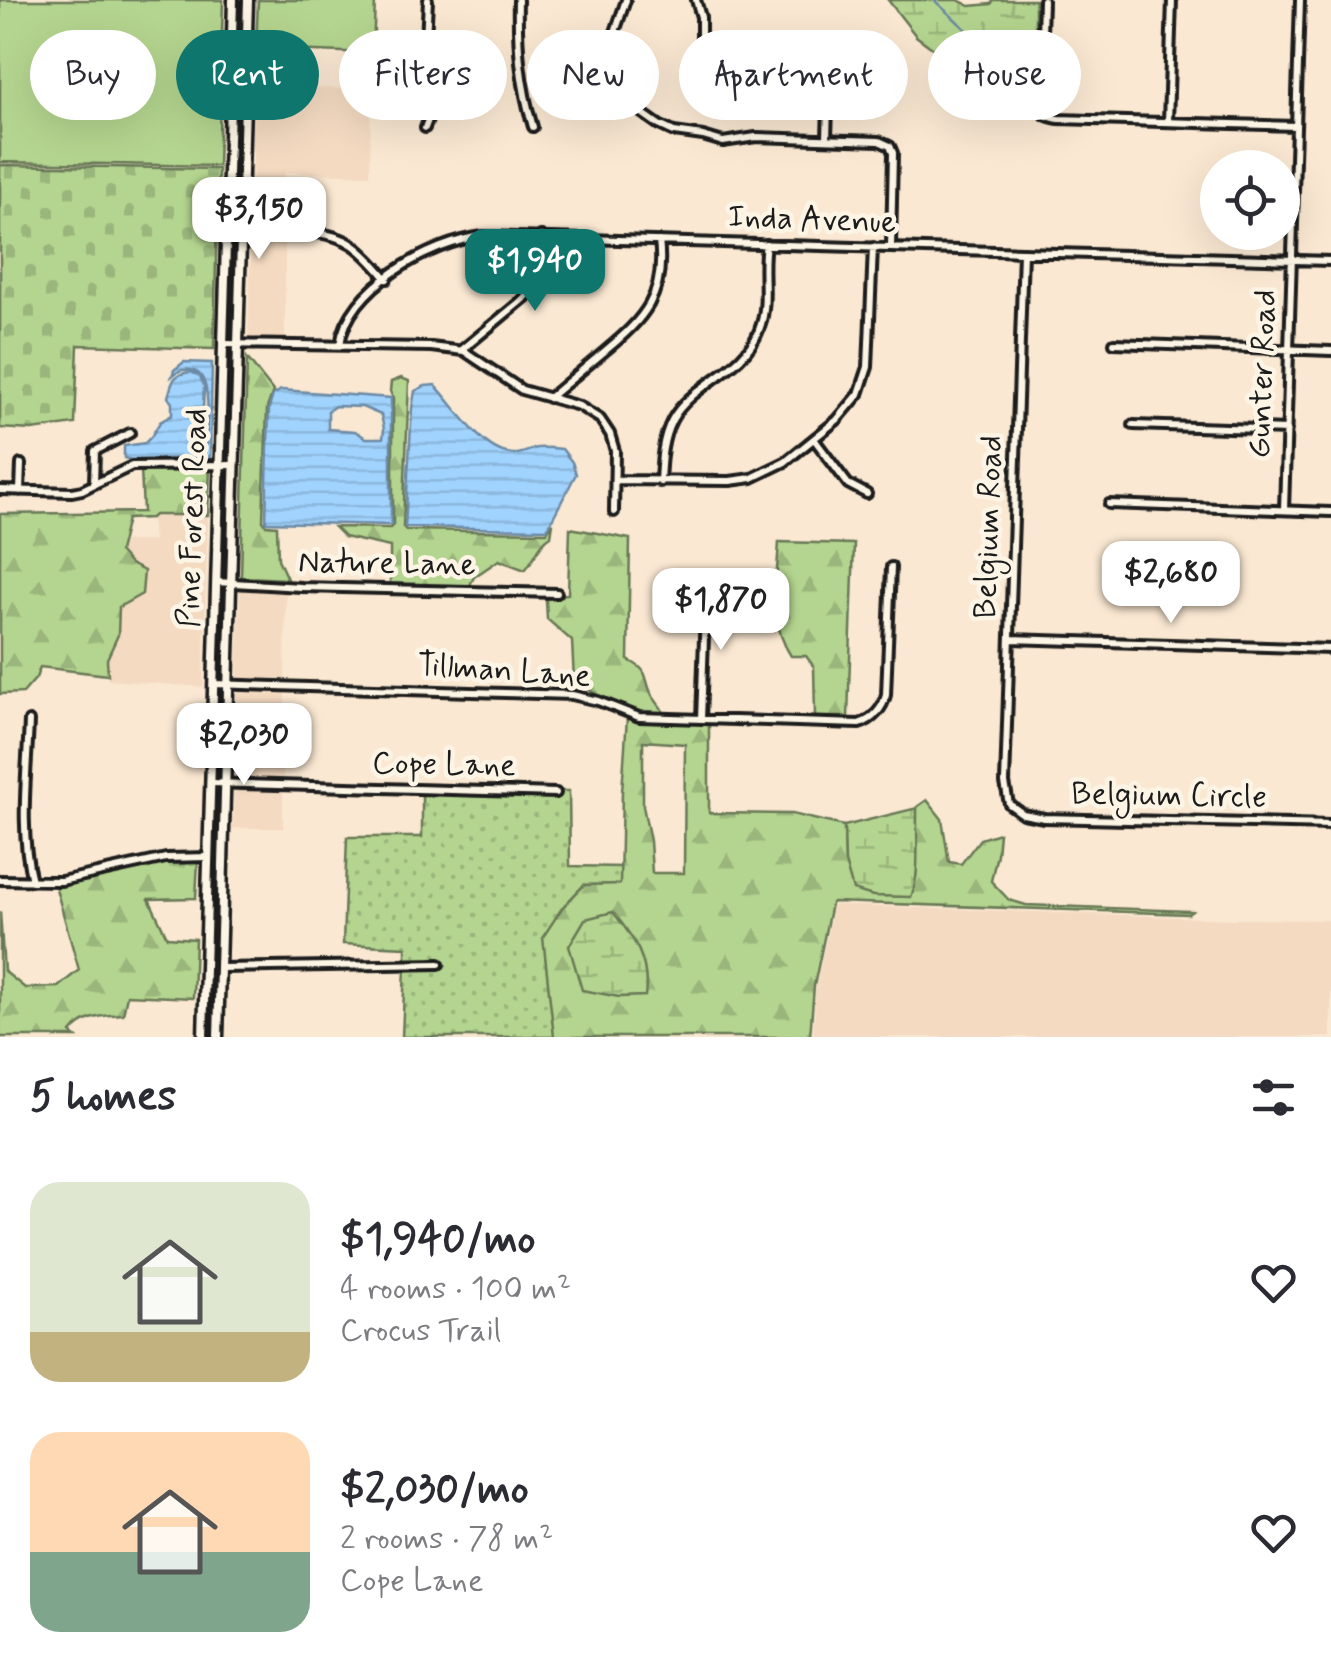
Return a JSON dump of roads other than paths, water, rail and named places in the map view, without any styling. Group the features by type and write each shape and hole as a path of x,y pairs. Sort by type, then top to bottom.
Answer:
{"main road":[{"name":"Pine Forest Road","path":"233,30 234,0"},
{"name":"Pine Forest Road","path":"247,30 248,0"},
{"name":"Pine Forest Road","path":"203,1037 230,120"},
{"name":"Pine Forest Road","path":"218,1037 245,120"},
{"path":"228,202 242,202"}],"street":[{"path":"425,128 428,0"},
{"path":"518,0 519,67 533,127"},
{"path":"626,0 614,36 614,64 626,94 653,122 674,132 723,142 756,137 880,141 890,146 891,247"},
{"path":"696,0 701,30"},
{"path":"1043,0 1043,114 1058,119 1296,126"},
{"path":"1168,122 1172,0"},
{"name":"Gunter Road","path":"1284,510 1300,0"},
{"path":"827,139 828,120"},
{"path":"226,235 334,236 354,246 386,279"},
{"name":"Inda Avenue","path":"340,345 354,310 386,279 418,258 456,241 494,235 1331,261"},
{"path":"462,350 527,296 534,280 541,236"},
{"path":"548,398 641,318 658,282 659,241"},
{"path":"660,482 666,434 674,418 746,352 759,331 766,244"},
{"path":"614,480 730,482 752,478 785,462 851,406 862,388 870,348 874,246"},
{"name":"Belgium Road","path":"1009,804 1005,784 1023,252"},
{"path":"1114,343 1331,351"},
{"path":"223,344 431,346 462,350 516,387 579,406 606,426 616,452 614,512"},
{"path":"1132,425 1286,430"},
{"path":"94,483 94,451 130,432"},
{"path":"814,439 848,484 867,494"},
{"path":"20,490 21,464"},
{"path":"0,490 72,492 132,466 234,465"},
{"path":"1109,504 1331,512"},
{"name":"Tillman Lane","path":"214,684 572,695 634,716 859,724 876,713 886,695 891,567"},
{"name":"Nature Lane","path":"216,582 301,588 557,592"},
{"path":"701,720 706,584"},
{"path":"1010,640 1331,649"},
{"path":"29,721 26,826 32,881"},
{"name":"Cope Lane","path":"211,783 556,793"},
{"name":"Belgium Circle","path":"1009,804 1024,814 1044,818 1331,826"},
{"path":"0,880 50,882 166,858 208,857"},
{"path":"220,968 439,964"}],"water":[{"path":"184,362 212,363 210,460 199,461 206,446 208,404 204,383 191,370 172,376"},
{"path":"191,372 200,376 204,386 201,455 124,458 124,446 145,443 160,422 172,415 168,397 172,383 180,374"},
{"path":"435,385 480,437 502,452 562,449 576,474 547,529 405,527 415,391"},
{"path":"281,390 391,398 391,525 266,522 269,408 273,395","holes":["335,406 362,407 381,415 383,438 328,429 328,411"]}],"waterway":[{"path":"934,0 967,30"}]}
